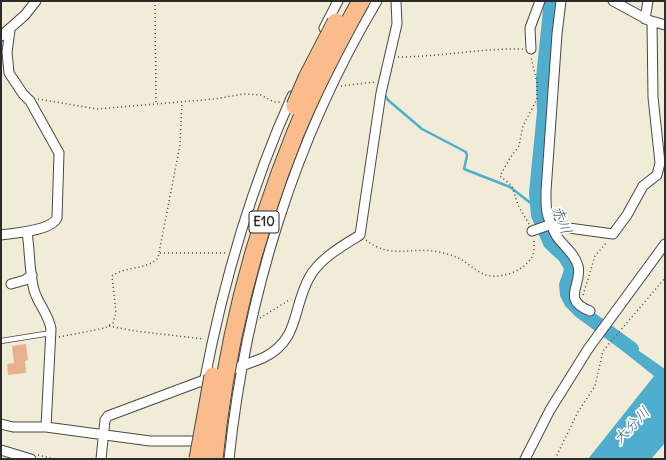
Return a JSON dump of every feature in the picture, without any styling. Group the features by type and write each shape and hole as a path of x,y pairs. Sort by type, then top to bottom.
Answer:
{"highway":[{"name":"E10","path":"202,459 209,379 232,289 262,192 307,78 348,1"},
{"name":"E10","path":"214,459 224,378 243,292 257,244 295,133 320,80 361,1"},
{"path":"198,459 209,379"}],"street":[{"path":"1,36 10,30 36,1"},
{"path":"192,459 193,441 209,379 212,340 233,254 260,171 288,104 338,1"},
{"path":"229,459 234,407 241,366 264,269 293,178 309,137 344,60 377,1"},
{"path":"101,459 105,420 108,416 267,356 285,341 293,327 303,292 309,278 320,264 338,249 360,235 381,93 397,24 396,1"},
{"path":"531,49 530,28 540,1"},
{"path":"561,1 557,34 546,191 548,216 555,235 572,253 577,262 579,272 574,294 577,302 580,306 590,311"},
{"path":"613,1 648,20 665,25"},
{"path":"532,231 552,224 565,228 609,235 615,232 628,215 643,186 655,178 659,170 653,97 648,1"},
{"path":"1,235 27,232 44,227 56,221 60,156 59,151 30,102 8,70 7,52 10,30"},
{"path":"27,232 35,293 48,318 51,336 46,427"},
{"path":"525,459 550,410 588,348 665,244"},
{"path":"11,284 24,280 32,275"},
{"path":"1,424 14,427 46,427 156,442 193,441"},
{"path":"1,450 31,459"}],"lane":[{"path":"1,341 51,336"}],"path":[{"path":"155,1 156,104"},
{"path":"360,235 382,250 393,252 419,250 437,252 457,258 486,275 497,276 516,271 531,259 534,244 532,231 518,205 512,186 500,176 519,146 523,126 536,99 537,83 533,68 531,49 490,48 454,54 390,57"},
{"path":"30,102 40,99 97,109 182,102 244,94 261,95 274,102 288,104"},
{"path":"109,326 114,322 116,315 112,276 123,270 153,262 158,258 160,253 180,145 182,102"},
{"path":"580,306 595,256 615,232"},
{"path":"160,253 211,252 233,254"},
{"path":"555,459 578,412 595,386 603,351 665,278"},
{"path":"257,320 303,292"},
{"path":"51,336 109,326 135,331 212,340"}],"water":[{"name":"大分川","path":"619,337 665,369 665,443 651,459 588,459 654,376 614,344"}],"building":[{"path":"26,344 28,360 25,361 26,373 8,375 7,364 14,363 12,346"}],"waterway":[{"name":"赤川","path":"551,1 543,78 544,112 536,193 538,215 550,243 565,257 570,265 571,271 566,285 567,294 571,302 580,311 632,349"},
{"path":"384,94 388,100 422,129 466,152 467,156 464,169 510,187 537,208"}]}
